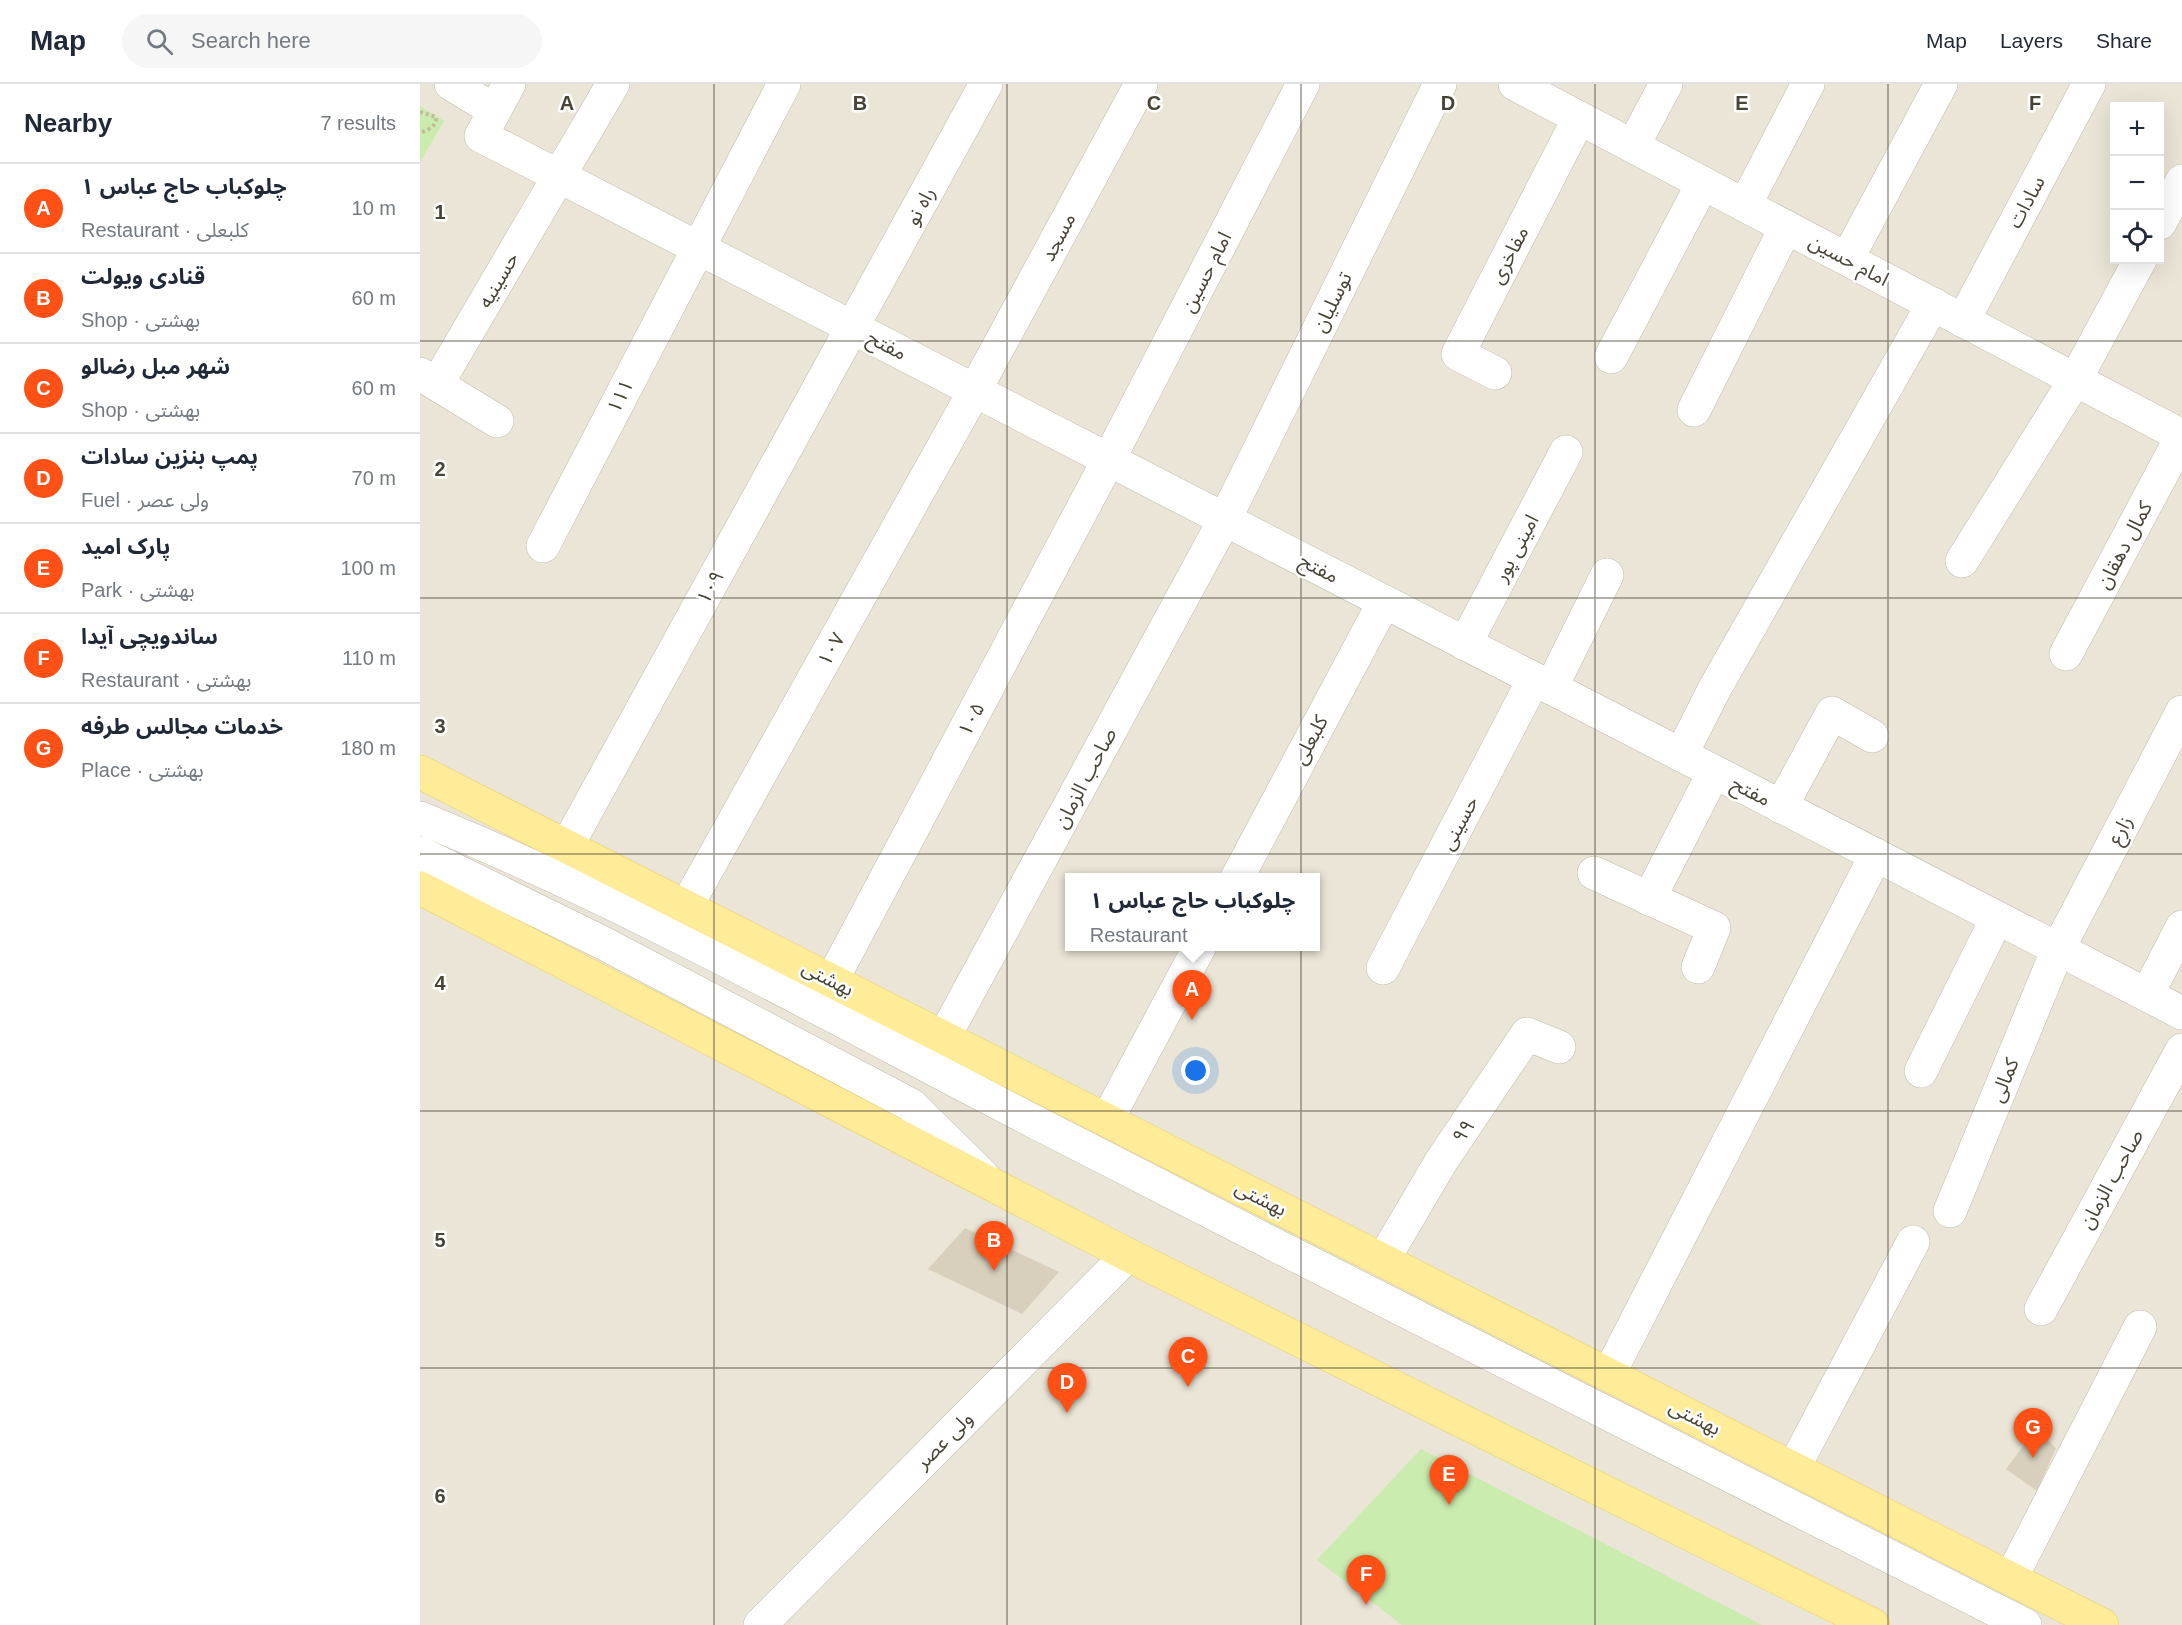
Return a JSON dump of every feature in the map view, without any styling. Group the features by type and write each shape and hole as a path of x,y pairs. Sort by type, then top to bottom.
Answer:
{"main road":[{"name":"بهشتی","path":"420,772 2102,1625"},
{"path":"420,888 1128,1255 1869,1624"}],"street":[{"path":"451,84 502,97"},
{"name":"حسینیه","path":"428,379 558,176 613,84"},
{"name":"۱۱۱","path":"543,546 784,84"},
{"name":"راه نو","path":"853,328 986,84"},
{"name":"مسجد","path":"975,390 1141,84"},
{"name":"امام حسین","path":"1109,459 1303,84"},
{"name":"توسلیان","path":"1225,519 1440,84"},
{"name":"امام حسین","path":"1515,84 2182,436"},
{"path":"1633,146 1666,84"},
{"path":"1745,206 1808,84"},
{"path":"1847,259 1941,84"},
{"name":"سادات","path":"1964,321 2089,84"},
{"name":"مفتح","path":"502,97 481,136 2182,1013"},
{"name":"مفاخری","path":"1495,373 1458,354 1579,118"},
{"path":"2164,215 2182,181"},
{"path":"1611,357 1703,183"},
{"path":"1694,410 1786,227"},
{"path":"1962,561 2075,380 2138,264"},
{"path":"1681,755 1715,688 1933,304"},
{"name":"۱۰۹","path":"567,846 853,328"},
{"path":"428,379 497,421"},
{"name":"۱۰۷","path":"686,907 975,390"},
{"name":"کمال دهقان","path":"2066,654 2182,436"},
{"name":"امینی پور","path":"1465,644 1566,452"},
{"name":"۱۰۵","path":"832,980 1109,459"},
{"name":"صاحب الزمان","path":"944,1037 1225,519"},
{"name":"حسینی","path":"1383,968 1543,683 1607,575"},
{"name":"کلبعلی","path":"1240,873 1384,602"},
{"name":"زارع","path":"2058,949 2182,712"},
{"path":"1781,807 1832,713 1872,736"},
{"path":"1649,899 1714,772"},
{"path":"420,818 514,856 783,990 1515,1369 2025,1625"},
{"path":"420,852 603,943 911,1105 992,1184"},
{"path":"1610,1374 1876,855"},
{"path":"1594,873 1714,927 1698,967"},
{"path":"1921,1071 1997,918"},
{"path":"2147,995 2182,927"},
{"name":"کمالی","path":"1950,1211 2058,949"},
{"path":"1107,1120 1197,951"},
{"name":"۹۹","path":"1383,1260 1442,1160 1527,1034 1559,1047"},
{"name":"صاحب الزمان","path":"2041,1309 2182,1050"},
{"path":"1794,1467 1913,1242"},
{"name":"ولی عصر","path":"760,1625 1128,1255"},
{"path":"2011,1578 2140,1327"}],"path":[{"path":"420,112 436,117 436,121 433,126 420,133"}],"shaded area":[{"path":"420,84 2182,84 2182,1625 420,1625"}],"green space":[{"path":"420,106 444,121 420,162"},
{"path":"1421,1449 1762,1625 1402,1625 1317,1560"}],"building":[{"path":"965,1228 1059,1272 1022,1314 928,1269"},
{"path":"2036,1429 2056,1448 2037,1491 2006,1469"}],"place":[{"name":"چلوکباب حاج عباس ۱","path":"1192,1020"},
{"name":"قنادی ویولت","path":"994,1271"},
{"name":"شهر مبل رضالو","path":"1188,1387"},
{"name":"پمپ بنزین سادات","path":"1067,1413"},
{"name":"خدمات مجالس طرفه","path":"2033,1458"},
{"name":"پارک امید","path":"1449,1505"},
{"name":"ساندویچی آیدا","path":"1366,1605"}]}
